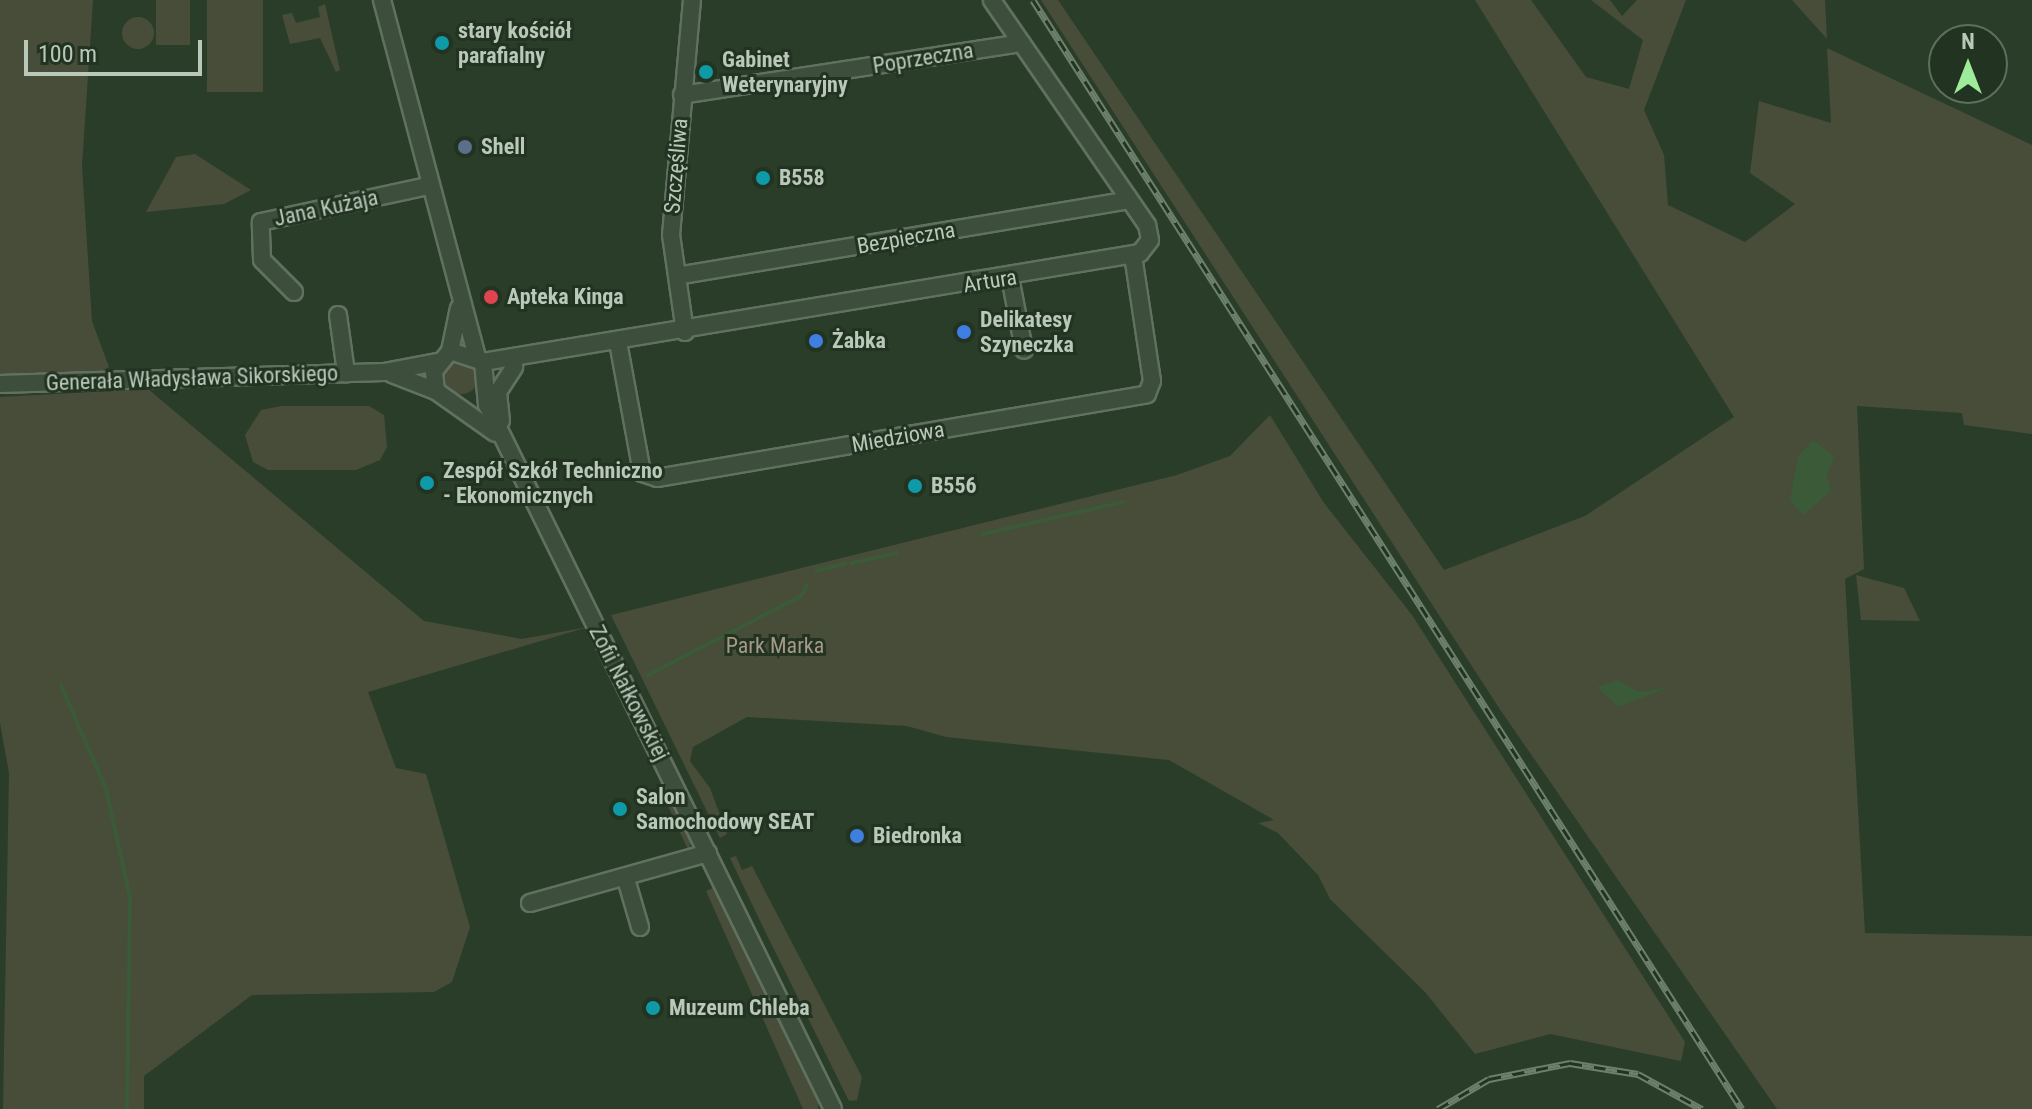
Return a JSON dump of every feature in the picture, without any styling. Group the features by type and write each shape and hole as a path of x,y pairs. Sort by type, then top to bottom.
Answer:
{"street":[{"path":"382,0 460,307 509,450"},
{"name":"Szczęśliwa","path":"685,332 671,235 692,0"},
{"path":"992,0 1151,234 1133,256"},
{"name":"Poprzeczna","path":"682,95 1021,43"},
{"name":"Jana Kużaja","path":"294,292 262,260 261,222 427,186"},
{"name":"Bezpieczna","path":"682,275 1129,200"},
{"name":"Artura","path":"483,371 618,342 1133,256"},
{"name":"Miedziowa","path":"618,342 647,479 1143,395 1152,381 1133,256"},
{"path":"1010,277 1024,350"},
{"path":"436,391 460,307"},
{"path":"338,315 346,373"},
{"path":"384,372 444,356 483,371"},
{"name":"Artura","path":"483,371 514,367 538,357"},
{"path":"509,450 497,405 514,367"},
{"path":"451,401 468,400 483,371"},
{"path":"384,372 436,391 483,420 509,450"},
{"name":"Generała Władysława Sikorskiego","path":"0,384 384,372"},
{"name":"Zofii Nałkowskiej","path":"509,450 833,1109"},
{"path":"530,903 626,879 708,853"},
{"path":"626,879 640,927"}],"green space":[{"path":"0,0 93,0 82,166 92,321 109,367 96,374 0,377"},
{"path":"156,0 190,0 190,45 156,45"},
{"path":"207,0 263,0 263,92 207,92"},
{"path":"1041,0 1058,0 1444,570 1585,516 1734,417 1475,0 1531,0 1586,77 1629,89 1643,40 1591,0 1610,0 1622,16 1637,0 1686,0 1644,110 1664,155 1668,205 1745,242 1795,204 1750,173 1759,101 1831,123 1827,48 1928,96 1928,104 1945,104 2032,145 2032,434 1964,425 1962,413 1857,406 1864,569 1845,579 1865,933 2032,936 2032,1109 1777,1109 1501,711"},
{"path":"1792,0 1825,0 1827,39"},
{"path":"325,4 340,70 336,72 320,38 290,44 282,15 292,13 296,23 320,17 318,7"},
{"path":"138,17 149,22 154,33 149,44 138,49 127,44 122,33 127,22"},
{"path":"195,154 251,190 224,204 146,212 176,157"},
{"path":"461,358 474,363 479,376 474,389 461,394 448,389 443,376 448,363"},
{"path":"148,389 424,621 522,639 588,627 368,692 396,768 426,774 470,927 452,982 434,992 252,995 144,1076 144,1109 3,1109 9,773 0,723 0,397"},
{"path":"282,406 369,406 384,415 387,447 380,460 356,470 268,470 253,462 245,435 261,410"},
{"name":"Park Marka","path":"1270,415 1324,503 1412,615 1685,1042 1681,1061 1550,1034 1475,1054 1425,992 1330,899 1318,875 1278,833 1258,823 1274,820 1169,760 946,737 907,726 747,717 693,747 690,761 710,788 727,834 720,838 611,615 1177,475 1230,456"},
{"path":"1856,575 1904,588 1920,621 1861,620"},
{"path":"662,780 692,836 689,852 659,786"},
{"path":"736,856 742,870 752,866 862,1077 857,1100 849,1101 730,858"},
{"path":"715,887 819,1101 818,1109 803,1109 706,891"}],"shaded area":[{"path":"1813,440 1834,456 1827,475 1831,491 1803,515 1790,500 1798,456"},
{"path":"1618,680 1638,692 1669,687 1618,707 1597,687"}],"waterway":[{"path":"983,534 1123,502"},
{"path":"852,563 897,553"},
{"path":"816,571 845,564"},
{"path":"648,675 801,596 807,585"},
{"path":"61,685 106,789 130,897 127,1109"}],"railway":[{"path":"1033,0 1742,1109"},
{"path":"1438,1109 1489,1079 1570,1063 1638,1074 1702,1109"}],"place":[{"name":"stary kościół parafialny","path":"442,43"},
{"name":"Gabinet Weterynaryjny","path":"706,72"},
{"name":"Shell","path":"465,147"},
{"name":"B558","path":"763,178"},
{"name":"Apteka Kinga","path":"491,297"},
{"name":"Delikatesy Szyneczka","path":"964,332"},
{"name":"Żabka","path":"816,341"},
{"name":"Zespół Szkół Techniczno - Ekonomicznych","path":"427,483"},
{"name":"B556","path":"915,486"},
{"name":"Salon Samochodowy SEAT","path":"620,809"},
{"name":"Biedronka","path":"857,836"},
{"name":"Muzeum Chleba","path":"653,1008"}]}
